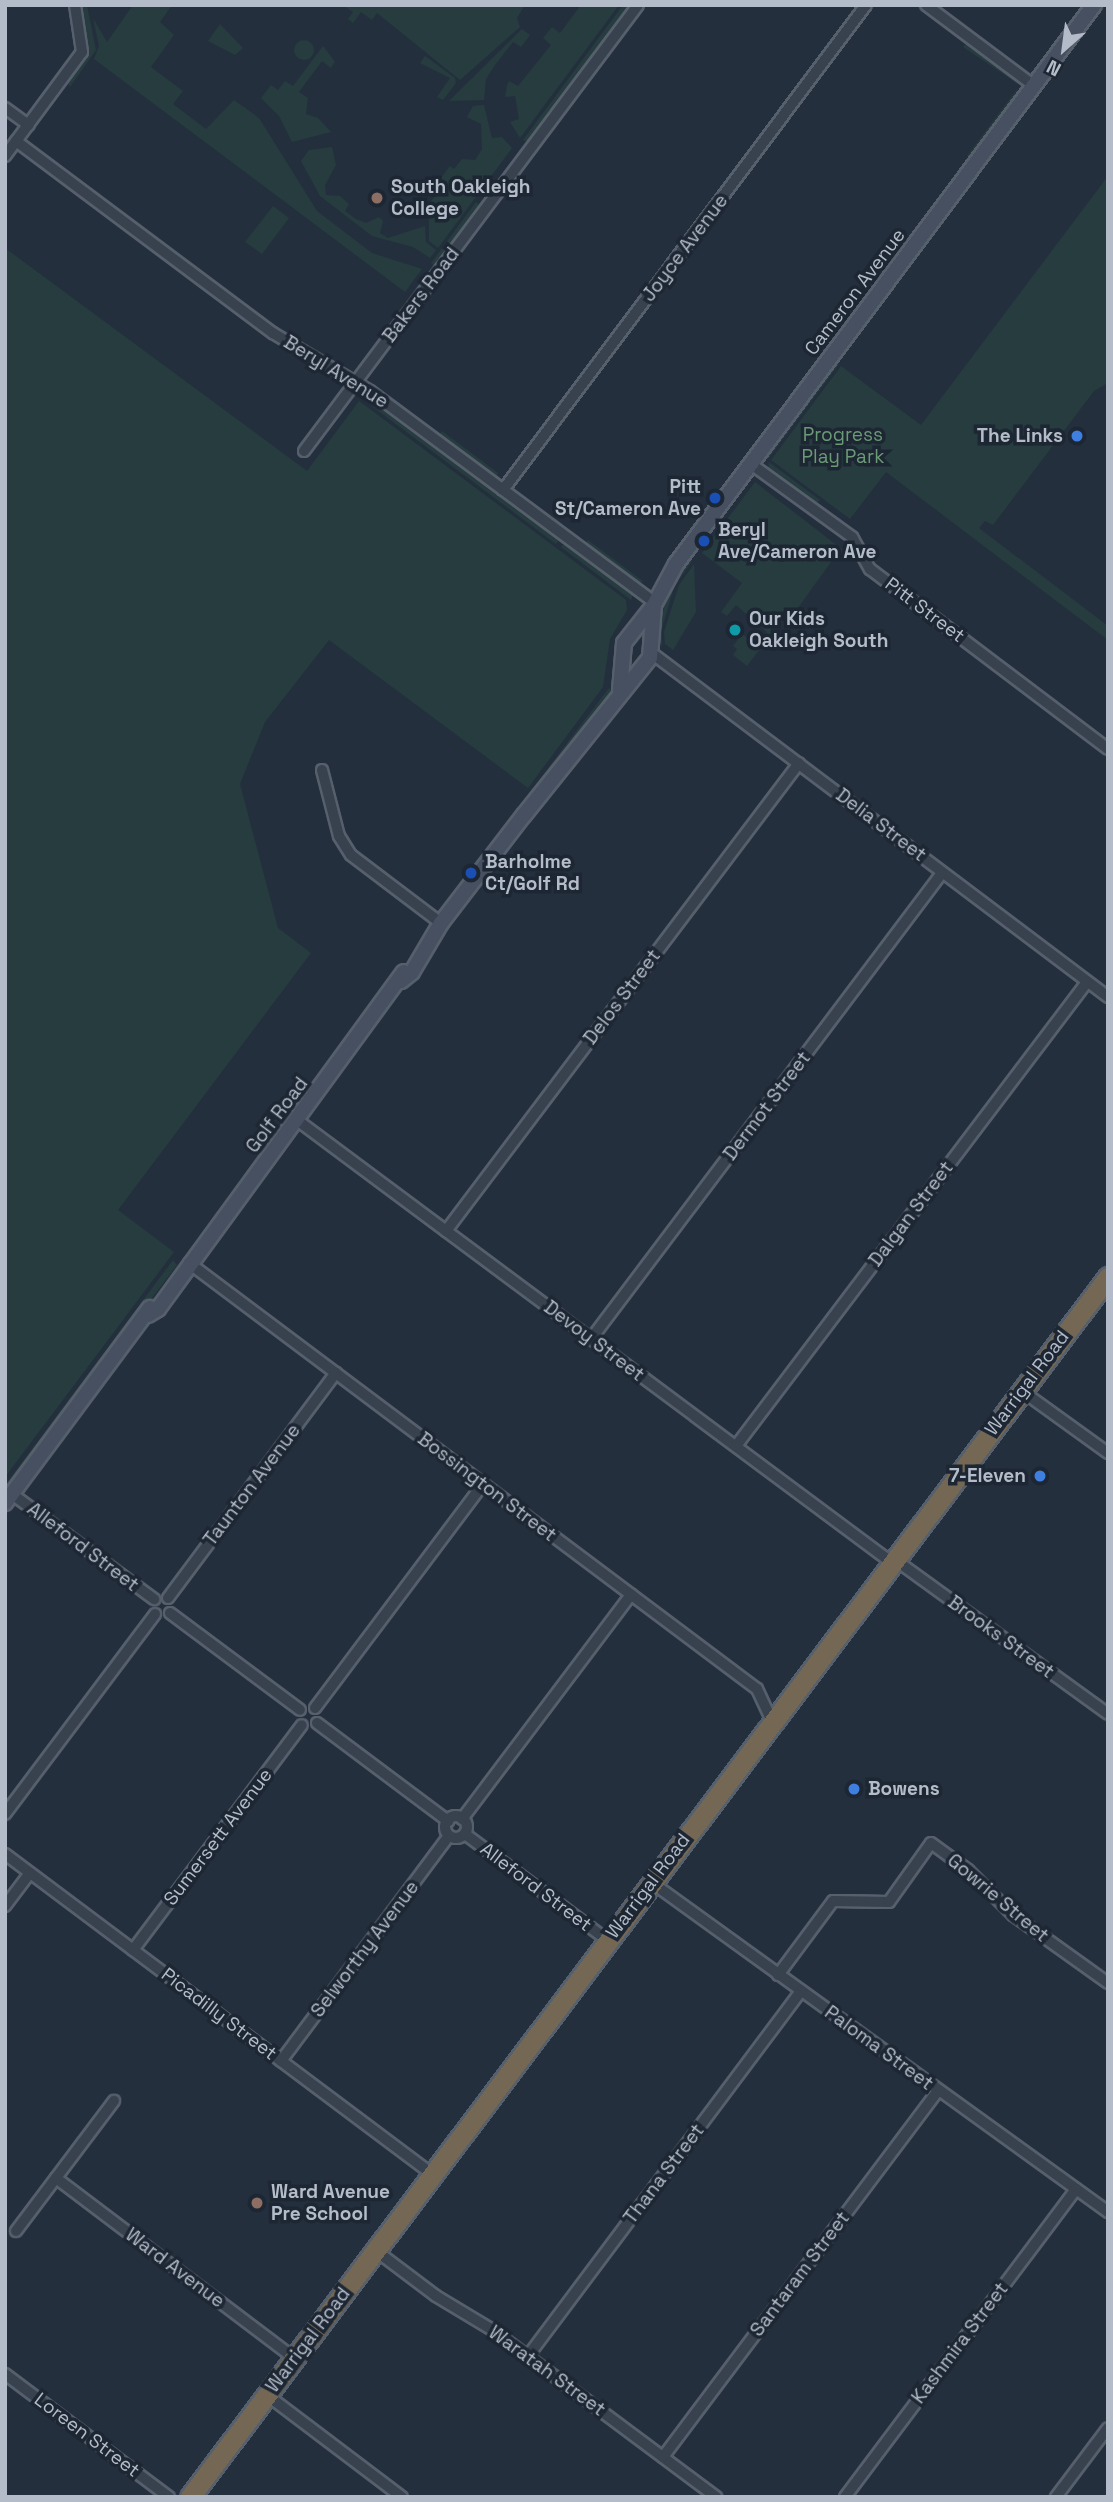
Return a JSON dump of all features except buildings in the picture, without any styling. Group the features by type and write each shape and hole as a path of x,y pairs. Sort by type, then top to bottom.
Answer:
{"highway":[{"name":"Warrigal Road","path":"190,2497 1108,1277"}],"street":[{"path":"5,156 82,51 75,5"},
{"name":"Bakers Road","path":"304,451 638,5"},
{"name":"Joyce Avenue","path":"503,490 866,5"},
{"path":"926,5 1033,85"},
{"name":"Cameron Avenue","path":"625,652 624,643 655,604 676,564 1094,5"},
{"path":"5,108 28,125"},
{"name":"Beryl Avenue","path":"16,141 273,333 355,383 655,604"},
{"name":"Pitt Street","path":"751,464 852,537 870,569 1108,749"},
{"name":"Cameron Avenue","path":"651,652 655,604"},
{"path":"625,652 631,661 651,652 643,632 634,632"},
{"path":"620,690 625,652"},
{"name":"Golf Road","path":"8,1498 148,1315 173,1276 186,1267 298,1120 401,981 412,957 424,948 651,652"},
{"name":"Delia Street","path":"651,652 1108,998"},
{"name":"Delos Street","path":"446,1231 799,763"},
{"path":"322,770 339,836 351,855 441,923"},
{"name":"Dermot Street","path":"591,1339 942,873"},
{"name":"Dalgan Street","path":"736,1446 1087,982"},
{"name":"Devoy Street","path":"298,1120 892,1561"},
{"name":"Bossington Street","path":"186,1267 336,1373 757,1689 772,1721"},
{"name":"Taunton Avenue","path":"168,1598 336,1373"},
{"path":"1022,1391 1108,1453"},
{"path":"317,1723 315,1708 483,1484"},
{"name":"Alleford Street","path":"8,1498 154,1599"},
{"name":"Brooks Street","path":"892,1561 1108,1714"},
{"path":"300,1710 302,1725 317,1723 447,1821 462,1819 631,1595"},
{"path":"5,1814 155,1614 154,1599 168,1598 170,1613"},
{"path":"155,1614 170,1613 300,1710 315,1708"},
{"name":"Sumersett Avenue","path":"133,1950 302,1725"},
{"path":"447,1821 449,1836 465,1834 462,1819"},
{"name":"Alleford Street","path":"465,1834 607,1940"},
{"name":"Selworthy Avenue","path":"281,2061 449,1836"},
{"name":"Gowrie Street","path":"778,1975 832,1901 889,1902 930,1843 968,1870 1013,1915 1108,1983"},
{"name":"Picadilly Street","path":"5,1854 432,2174"},
{"path":"5,1906 30,1873"},
{"name":"Paloma Street","path":"651,1882 1108,2212"},
{"name":"Thana Street","path":"528,2356 801,1991"},
{"name":"Santaram Street","path":"663,2457 938,2091"},
{"path":"16,2231 114,2101"},
{"name":"Ward Avenue","path":"56,2178 294,2358"},
{"name":"Kashmira Street","path":"845,2497 1076,2189"},
{"name":"Waratah Street","path":"375,2250 528,2356 716,2497"},
{"name":"Loreen Street","path":"5,2374 169,2497"},
{"path":"267,2395 402,2497"},
{"path":"1056,2497 1108,2428"}],"green space":[{"path":"82,5 87,5 96,50 70,87 68,83 89,52"},
{"path":"133,5 172,5 160,22 174,35 151,67 183,91 173,104 206,129 234,100 259,118 317,211 372,253 422,269 405,292 94,59 99,46 93,18 107,42"},
{"path":"343,5 525,5 517,18 520,27 460,80 377,13 372,20 361,12 353,23 348,19 353,12"},
{"path":"581,5 619,5 520,138 510,122 519,119 515,96 505,97 507,85 509,81 518,86 551,45 543,38 552,27 560,33"},
{"path":"623,5 629,5 528,142 523,140"},
{"path":"220,24 243,48 235,55 208,41"},
{"path":"522,29 530,35 521,47 513,42 495,65 486,79 484,100 449,101"},
{"path":"304,40 311,43 314,50 311,57 304,60 297,57 294,50 297,43"},
{"path":"967,43 1013,78 1018,84 963,47"},
{"path":"323,46 335,62 331,68 322,61 299,92 308,98 306,114 318,118 331,132 292,142 279,116 261,98 271,85 278,90 285,81 293,86"},
{"path":"425,56 455,78 456,83 443,100 437,97 450,78 420,63"},
{"path":"1019,88 971,158 967,156 1015,92"},
{"path":"484,105 492,138 502,137 512,148 438,248 429,241 429,204 435,196 430,192 450,166 454,169 462,159 475,160 482,149 481,124 467,117 473,106"},
{"path":"332,147 336,165 325,185 326,195 340,196 349,204 345,211 356,219 366,223 379,217 383,221 380,233 388,238 425,226 426,242 436,250 430,258 413,247 372,236 320,196 301,161 309,150"},
{"path":"1108,176 1108,383 1094,391 993,525 985,521 979,528 1108,626 1108,640 886,472 850,519 771,460 841,366 921,425"},
{"path":"476,202 480,205 434,265 431,263"},
{"path":"273,206 289,218 262,254 245,242"},
{"path":"5,248 307,471 359,401 626,600 627,610 610,639 603,687 528,788 329,640 265,722 240,784 278,928 311,953 118,1210 174,1252 5,1477"},
{"path":"834,363 839,364 768,459 764,457"},
{"path":"362,395 559,540 556,544 361,398"},
{"path":"442,431 498,473 497,476 439,435"},
{"path":"769,462 820,500 817,503 768,469"},
{"name":"Progress Play Park","path":"755,482 843,550 841,557 836,555 790,619 785,616 747,666 733,655 737,649 733,646 742,634 758,645 767,632 736,605 727,616 721,612 742,583 702,553"},
{"path":"588,540 644,582 637,582 585,544"},
{"path":"564,544 633,595 631,600 561,547"},
{"path":"688,559 692,561 674,587 662,628 662,647 658,639 666,596"},
{"path":"694,564 696,612 673,650 665,644 664,632 679,585"},
{"path":"609,688 612,690 521,808 519,806"},
{"path":"173,1260 177,1265 5,1492 5,1485"}],"place":[{"name":"South Oakleigh College","path":"377,198"},
{"name":"The Links","path":"1077,436"},
{"name":"Pitt St/Cameron Ave","path":"715,498"},
{"name":"Beryl Ave/Cameron Ave","path":"704,541"},
{"name":"Our Kids Oakleigh South","path":"735,630"},
{"name":"Barholme Ct/Golf Rd","path":"471,873"},
{"name":"7-Eleven","path":"1040,1476"},
{"name":"Bowens","path":"854,1789"},
{"name":"Ward Avenue Pre School","path":"257,2203"}]}
